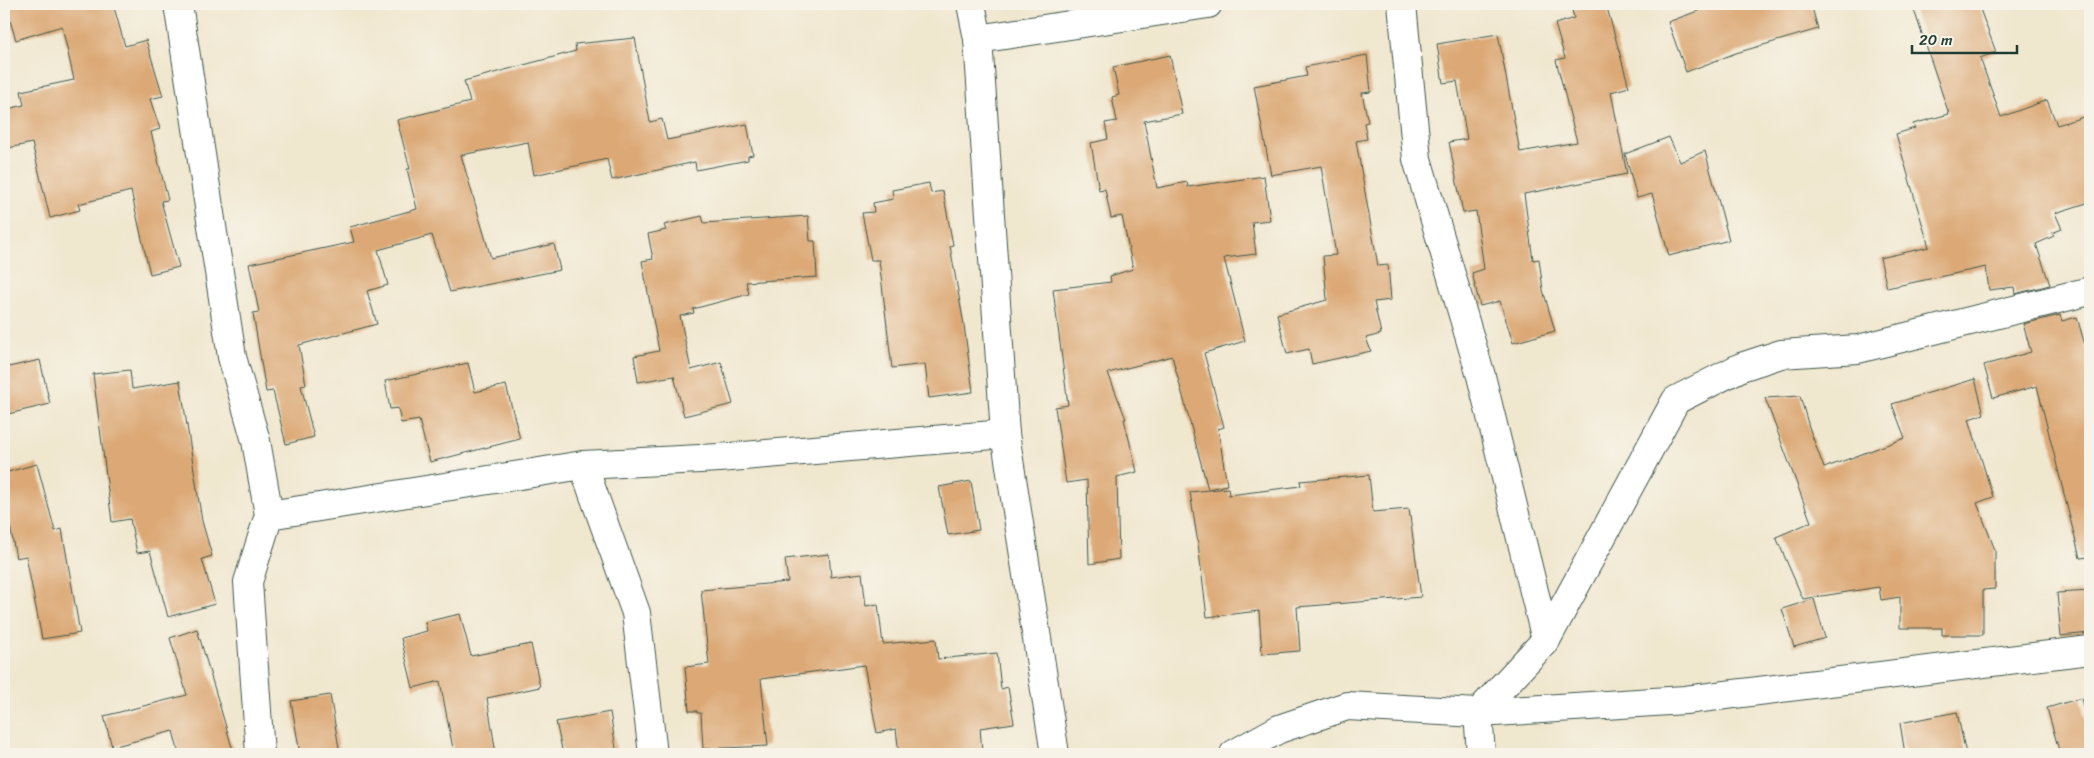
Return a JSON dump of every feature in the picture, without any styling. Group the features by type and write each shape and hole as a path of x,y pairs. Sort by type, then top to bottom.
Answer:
{"street":[{"path":"178,4 232,357 256,442 269,515 248,582 260,754"},
{"path":"971,4 978,39 1005,434 1056,754"},
{"path":"978,39 1208,4"},
{"path":"1402,4 1417,159 1481,376 1546,640"},
{"path":"1481,754 1478,713 1546,640 1676,400 1741,367 1781,354 1858,349 2090,291"},
{"path":"269,515 583,465 719,458 1005,434"},
{"path":"583,465 636,612 653,754"},
{"path":"1234,754 1279,729 1346,706 1478,713 1685,700 2090,650"}],"building":[{"path":"5,4 113,4 125,46 146,40 163,96 150,99 160,129 151,132 168,200 161,201 179,267 150,274 131,191 78,204 80,210 50,218 32,143 4,149 4,110 24,105 21,91 74,80 62,26 16,40"},
{"path":"1596,4 1606,4 1629,87 1611,92 1627,174 1524,194 1533,260 1539,259 1543,290 1555,331 1513,343 1500,301 1480,306 1472,273 1484,269 1476,211 1463,213 1449,142 1467,139 1457,81 1443,83 1437,44 1498,34 1520,152 1577,142 1556,60 1565,58 1555,24 1574,18 1572,10"},
{"path":"1717,4 1811,4 1818,29 1736,53 1686,72 1668,22"},
{"path":"1912,4 1978,4 1996,52 1980,58 2001,117 2047,100 2057,125 2090,115 2090,202 2055,213 2062,229 2052,233 2054,236 2036,244 2050,285 2015,294 2014,287 1989,290 1986,267 1887,288 1880,258 1929,247 1896,134 1915,128 1913,124 1949,114"},
{"path":"635,38 650,122 662,119 667,140 747,124 753,155 748,156 748,160 696,170 695,162 612,180 607,159 534,175 528,142 461,155 491,258 554,244 560,270 450,292 432,235 378,250 388,285 367,291 377,324 299,345 306,385 301,386 314,437 286,444 273,391 266,392 253,313 259,312 249,264 354,242 350,227 417,209 407,169 410,169 397,120 470,102 464,81 576,51 575,44"},
{"path":"1170,55 1182,114 1144,121 1157,188 1187,182 1188,187 1264,176 1270,220 1252,222 1256,254 1224,258 1245,341 1204,353 1224,427 1218,429 1227,485 1208,489 1172,356 1108,373 1126,419 1124,419 1137,472 1117,477 1119,559 1089,564 1087,480 1066,483 1055,407 1068,405 1053,289 1111,282 1110,276 1133,269 1122,216 1111,218 1105,189 1099,190 1091,143 1108,139 1105,123 1117,121 1112,97 1119,95 1113,67"},
{"path":"1367,55 1371,92 1362,93 1368,122 1364,123 1367,139 1356,141 1378,266 1388,265 1391,300 1374,302 1381,334 1366,338 1371,351 1312,364 1309,349 1287,354 1277,314 1327,300 1323,256 1336,255 1321,166 1271,175 1254,86 1307,76 1305,67"},
{"path":"1669,137 1680,162 1705,151 1729,240 1669,256 1652,194 1637,198 1625,154"},
{"path":"929,183 931,193 943,191 953,245 950,246 964,325 973,392 929,398 925,364 892,368 879,260 871,260 862,213 874,212 873,203 893,199 892,190"},
{"path":"702,216 704,223 808,216 810,241 815,241 817,277 746,282 749,294 693,309 694,313 680,316 691,370 721,362 733,404 684,416 674,376 638,382 634,356 659,351 642,261 653,259 648,234 666,230 664,225"},
{"path":"2060,315 2062,321 2077,317 2086,349 2090,348 2090,557 2080,558 2037,386 1993,398 1984,365 2031,352 2023,324"},
{"path":"40,360 50,404 4,415 4,368"},
{"path":"468,363 475,392 506,385 520,439 430,462 419,420 401,423 398,408 390,409 385,381"},
{"path":"130,370 132,389 180,381 202,521 212,556 202,559 215,604 168,617 150,551 137,553 130,519 112,522 93,374"},
{"path":"1975,379 1984,414 1969,419 1993,497 1977,503 1995,550 1995,589 1983,590 1983,635 1942,635 1942,628 1900,628 1900,597 1881,600 1879,587 1803,599 1776,537 1811,522 1765,398 1800,396 1824,468 1905,438 1892,404"},
{"path":"37,464 55,531 62,529 80,633 42,639 26,556 16,558 4,493 4,473"},
{"path":"1369,475 1373,512 1409,509 1421,597 1297,607 1300,651 1262,654 1259,611 1207,617 1190,492 1228,488 1229,495 1301,486 1300,481"},
{"path":"971,481 979,530 948,535 939,487"},
{"path":"829,554 831,577 862,573 866,606 878,604 883,644 936,639 938,659 997,653 1001,689 1008,687 1014,723 980,728 982,751 954,754 899,754 896,729 877,733 864,665 761,679 768,746 703,749 701,713 689,711 685,667 709,664 701,590 788,582 785,559"},
{"path":"2090,591 2090,633 2061,636 2057,593"},
{"path":"1814,599 1825,638 1794,647 1782,609"},
{"path":"460,614 471,656 531,644 540,687 487,698 496,754 454,754 440,681 413,688 401,638 427,631 425,622"},
{"path":"197,629 234,754 179,754 173,731 112,747 104,716 187,695 170,638"},
{"path":"330,695 340,754 300,754 291,701"},
{"path":"2081,698 2090,735 2090,754 2060,754 2047,708"},
{"path":"610,712 617,754 563,754 556,722"},
{"path":"1957,712 1966,754 1905,754 1900,723"}]}
